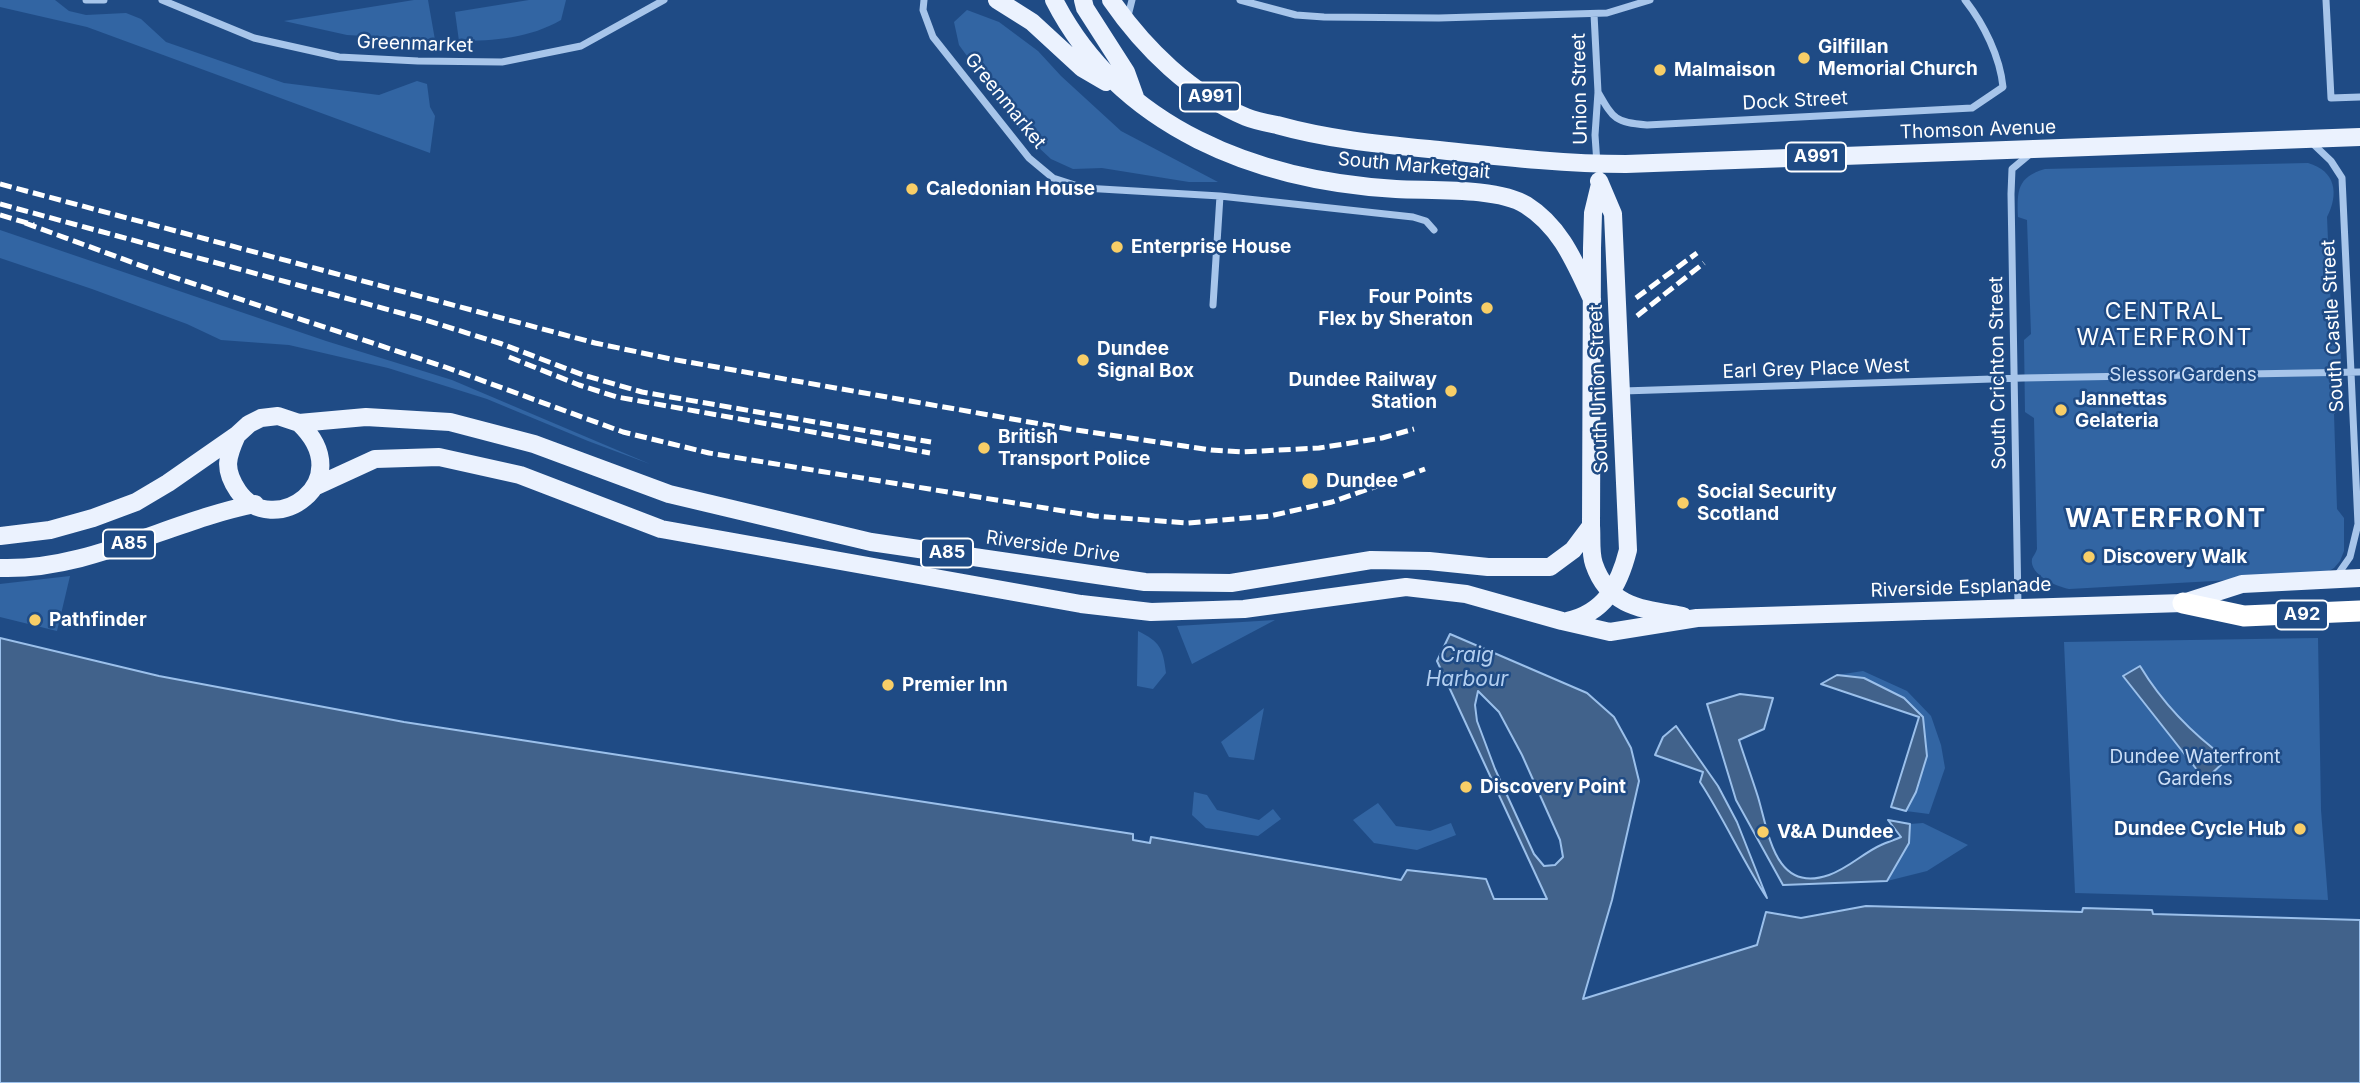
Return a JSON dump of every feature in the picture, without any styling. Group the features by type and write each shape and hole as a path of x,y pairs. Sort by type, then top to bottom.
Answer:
{"highway":[{"name":"A92","path":"2183,603 2244,616 2360,611"}],"main road":[{"path":"997,0 1032,22 1082,68 1136,101"},
{"name":"A991","path":"1054,0 1092,59 1136,101"},
{"path":"1083,0 1085,8 1126,72 1136,101"},
{"name":"A991","path":"1111,0 1126,23"},
{"name":"South Marketgait","path":"1126,23 1162,62 1196,89 1246,117 1315,136 1353,142 1597,164"},
{"name":"South Marketgait","path":"1136,101 1181,131 1227,155 1268,169 1383,188 1502,195 1524,204 1541,215 1561,236 1592,299"},
{"name":"Thomson Avenue","path":"1597,164 2360,137"},
{"name":"South Union Street","path":"1562,621 1585,617 1601,606 1624,567 1628,550 1619,391 1614,214 1600,184 1597,164"},
{"name":"South Union Street","path":"1600,184 1593,213 1591,526 1594,564 1610,592"},
{"name":"Riverside Drive","path":"0,536 50,530 135,502 168,483 249,424 261,418 278,416 299,423 366,417 450,422 534,444 669,494 859,539 1145,582 1231,583 1371,560 1429,561 1488,567 1550,567 1573,550 1591,526"},
{"path":"299,423 312,435 319,450 319,478 314,487"},
{"path":"237,435 228,455 230,480 243,498 255,504"},
{"name":"A85","path":"0,568 21,569 51,565 138,541 211,513 255,504 265,509 288,508 303,500 314,487 375,459 439,457 520,475 661,530 1082,604 1152,612 1244,609 1406,587 1466,594 1562,621"},
{"name":"Riverside Esplanade","path":"1562,621 1610,632 1697,618 2183,603 2242,584 2360,578"},
{"path":"1610,592 1634,607 1697,618"}],"street":[{"path":"86,0 104,0"},
{"name":"Greenmarket","path":"162,0 254,38 339,57 490,62 581,46 664,0"},
{"name":"Greenmarket","path":"924,0 923,10 933,37 1029,158 1053,178 1084,188 1220,196 1413,217 1426,222 1434,230"},
{"path":"1126,23 1132,0"},
{"path":"1240,0 1296,15 1439,18 1607,13 1650,0"},
{"name":"Dock Street","path":"1598,92 1609,112 1622,123 1647,125 1972,108 2003,87 2001,68 1978,16 1965,0"},
{"path":"2326,0 2331,98 2360,97"},
{"name":"Union Street","path":"1594,14 1598,92 1595,135 1597,164"},
{"name":"South Castle Street","path":"2307,139 2331,161 2342,178 2359,526 2350,557 2333,580"},
{"name":"South Crichton Street","path":"2018,607 2012,169 2035,150"},
{"path":"1213,305 1220,196"},
{"name":"Earl Grey Place West","path":"1619,391 2014,378 2360,372"}],"green space":[{"path":"0,0 55,0 69,11 86,15 126,13 141,19 166,42 284,83 379,95 417,81 427,84 430,107 435,116 430,153 87,27 0,7"},
{"path":"428,0 435,40 347,35 284,21"},
{"path":"529,0 566,0 561,20 537,31 512,37 459,41 455,12"},
{"path":"967,10 999,22 1038,51 1121,131 1218,182 1189,182 1102,168 1073,169 1051,159 1023,133 959,45 954,22"},
{"name":"Slessor Gardens","path":"2308,163 2324,172 2333,184 2334,192 2327,217 2332,335 2340,339 2343,408 2334,414 2337,509 2344,518 2344,551 2340,561 2322,575 2069,589 2045,579 2032,565 2037,549 2034,418 2025,412 2024,340 2031,334 2027,220 2018,217 2019,192 2024,181 2045,169"},
{"path":"0,230 326,341 452,380 650,464 487,399 388,368 289,345 221,340 187,324 0,258"},
{"path":"70,576 57,631 0,617 0,584"},
{"path":"1275,620 1192,664 1177,626"},
{"path":"1138,631 1156,643 1163,657 1166,673 1153,689 1137,686"},
{"name":"Dundee Waterfront Gardens","path":"2318,638 2321,810 2328,900 2075,893 2064,642"},
{"path":"1863,671 1907,691 1931,716 1941,745 1945,768 1929,814 1906,811 1916,792 1923,717 1864,678 1837,675"},
{"path":"1264,708 1254,760 1229,757 1221,742"},
{"path":"1194,792 1207,795 1217,810 1259,820 1273,809 1281,819 1258,836 1206,828 1192,815"},
{"path":"1378,803 1396,826 1430,831 1451,823 1456,835 1417,850 1374,843 1353,820"},
{"path":"1923,823 1968,845 1927,871 1887,881 1909,843 1910,824"}],"water":[{"name":"Craig Harbour","path":"1450,634 1587,693 1614,717 1631,748 1639,781 1612,900 1583,999 1757,945 1766,912 1801,918 1866,906 2082,912 2083,908 2152,910 2153,914 2360,920 2360,1083 0,1083 0,638 159,676 404,722 1133,834 1133,840 1150,843 1151,837 1401,880 1407,870 1486,879 1494,899 1547,899 1437,661","holes":["1478,691 1499,712 1522,755 1560,840 1563,857 1555,865 1544,866 1534,854 1495,769 1477,721 1475,705"]},
{"path":"2140,666 2158,693 2179,717 2227,759 2205,780 2123,676"},
{"path":"1837,675 1864,678 1904,698 1923,717 1927,756 1916,792 1906,811 1891,807 1919,717 1821,684"},
{"path":"1740,694 1773,698 1764,729 1739,740 1777,857 1797,876 1811,879 1829,875 1874,848 1901,837 1888,820 1910,824 1909,843 1887,881 1783,885 1736,800 1707,704"},
{"path":"1676,726 1718,786 1737,822 1767,898 1700,782 1703,772 1655,755 1663,737"}],"railway":[{"path":"0,184 595,343 671,359 1069,429 1211,450 1242,452 1319,448 1382,438 1414,429"},
{"path":"0,204 419,318 502,344 583,375 642,392 931,442"},
{"path":"0,215 34,225"},
{"path":"25,223 161,273 445,367 623,432 709,453 1094,516 1188,523 1270,516 1332,502 1425,469"},
{"path":"1636,298 1697,253"},
{"path":"1637,316 1704,263"},
{"path":"509,357 617,397 930,453"}],"place":[{"name":"Gilfillan Memorial Church","path":"1804,58"},
{"name":"Malmaison","path":"1660,70"},
{"name":"Caledonian House","path":"912,189"},
{"name":"Enterprise House","path":"1117,247"},
{"name":"Four Points Flex by Sheraton","path":"1487,308"},
{"name":"Dundee Signal Box","path":"1083,360"},
{"name":"Dundee Railway Station","path":"1451,391"},
{"name":"Jannettas Gelateria","path":"2061,410"},
{"name":"British Transport Police","path":"984,448"},
{"name":"Dundee","path":"1310,481"},
{"name":"Social Security Scotland","path":"1683,503"},
{"name":"Discovery Walk","path":"2089,557"},
{"name":"Pathfinder","path":"35,620"},
{"name":"Premier Inn","path":"888,685"},
{"name":"Discovery Point","path":"1466,787"},
{"name":"Dundee Cycle Hub","path":"2300,829"},
{"name":"V&A Dundee","path":"1763,832"}],"district":[{"name":"CENTRAL WATERFRONT","path":"2165,325"},
{"name":"WATERFRONT","path":"2166,519"}]}
